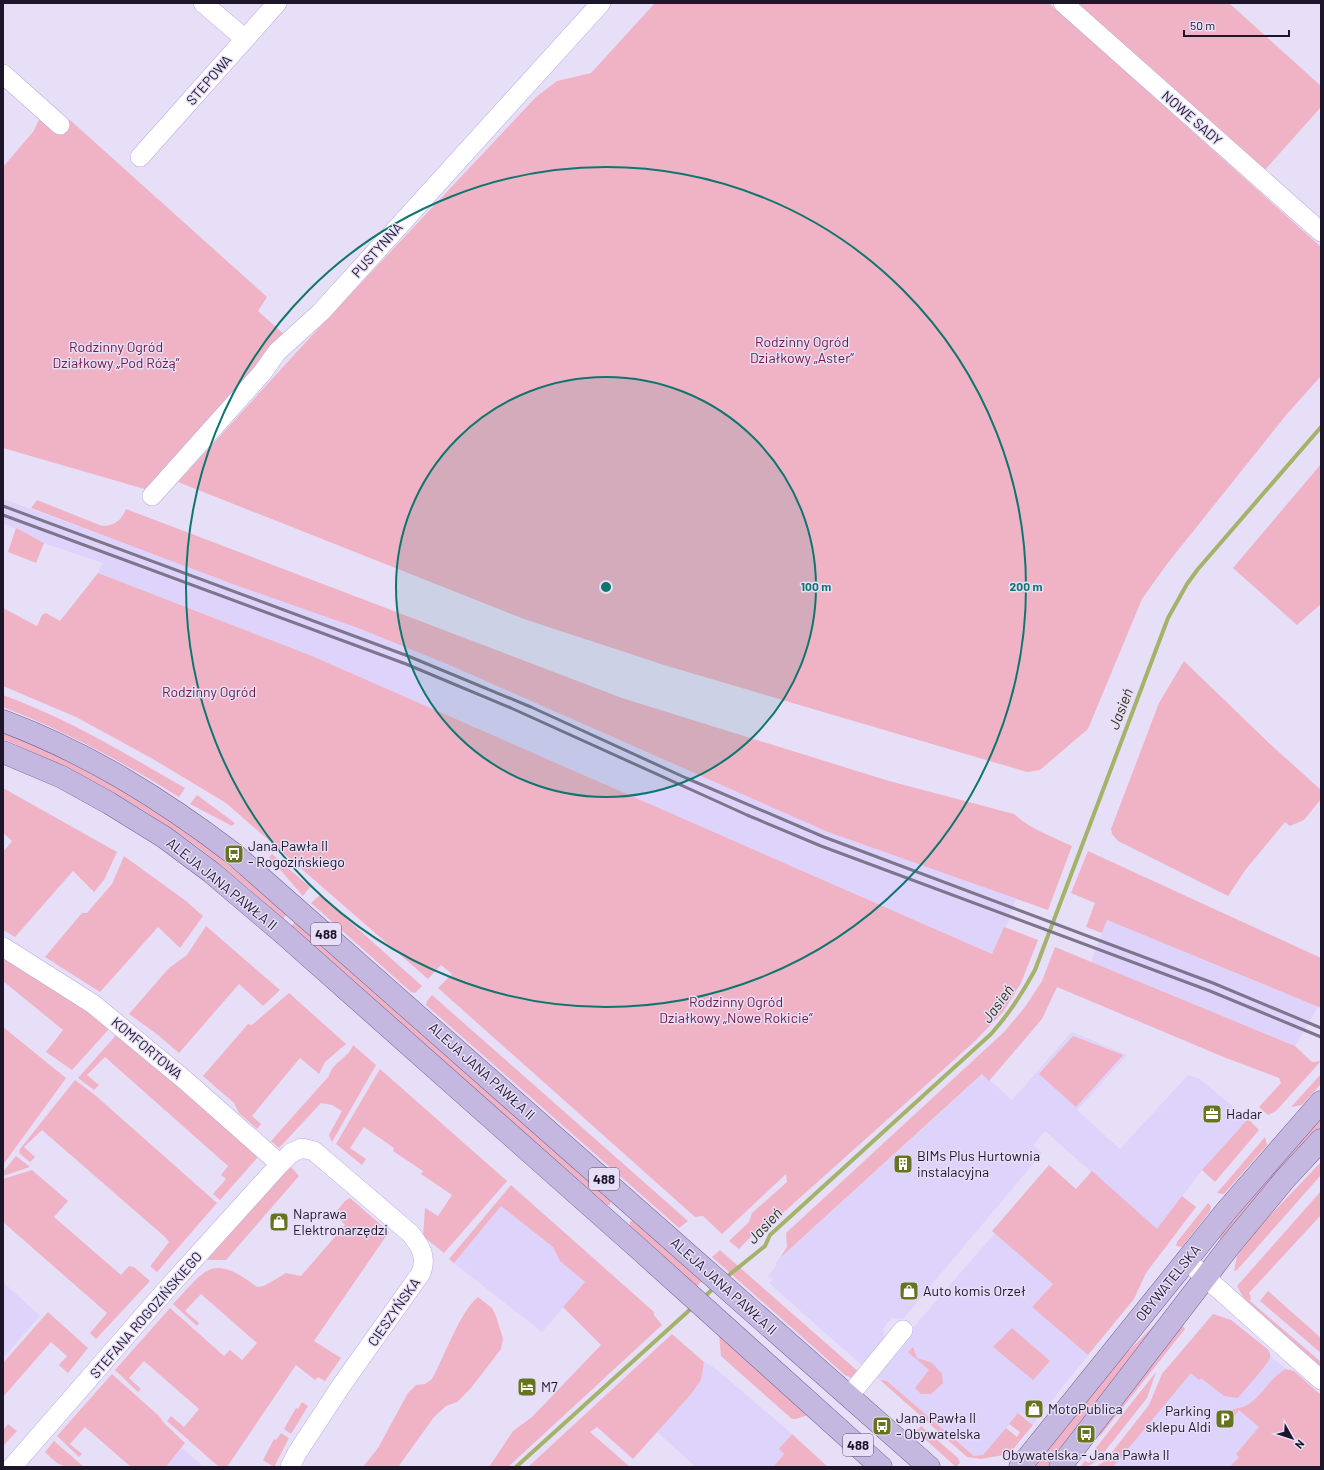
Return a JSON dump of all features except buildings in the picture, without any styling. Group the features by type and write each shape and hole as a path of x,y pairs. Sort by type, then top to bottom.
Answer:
{"main road":[{"name":"ALEJA JANA PAWŁA II","path":"3,721 62,745 113,772 163,802 234,854 929,1467"},
{"name":"ALEJA JANA PAWŁA II","path":"3,752 42,768 91,792 134,817 190,856 290,939 611,1224 881,1467"},
{"name":"OBYWATELSKA","path":"1020,1467 1227,1210 1321,1102"},
{"name":"OBYWATELSKA","path":"1060,1467 1205,1277 1256,1213 1321,1140"},
{"path":"611,1224 630,1202"}],"street":[{"path":"204,3 245,39"},
{"name":"STEPOWA","path":"140,157 277,3"},
{"name":"PUSTYNNA","path":"152,496 262,373 277,352 321,312 601,3"},
{"name":"NOWE SADY","path":"1063,3 1321,232"},
{"path":"3,74 60,125"},
{"name":"KOMFORTOWA","path":"3,947 93,1004 186,1080 280,1164"},
{"name":"CIESZYŃSKA","path":"280,1164 298,1149 308,1149 314,1152 411,1234 421,1248 424,1265 421,1273 341,1386 297,1453 290,1467"},
{"name":"STEFANA ROGOZIŃSKIEGO","path":"12,1467 166,1290 280,1164"},
{"path":"1186,1260 1321,1380"},
{"path":"849,1396 903,1330"}],"shaded area":[{"path":"3,499 358,628 454,667 828,832 1016,898 1008,922 992,954 312,656 98,573 103,563 44,543 3,523"},
{"path":"1107,920 1318,1007 1295,1046 1091,962"},
{"path":"1072,1032 1127,1055 1077,1110 1120,1149 1188,1075 1200,1079 1248,1119 1202,1170 1157,1230 1045,1131 1033,1145 1042,1153 903,1319 892,1318 888,1322 883,1329 886,1342 865,1368 769,1283 773,1280 768,1276 777,1265 775,1263 983,1074 1012,1100"},
{"path":"500,1205 553,1247 560,1261 585,1282 542,1332 454,1263"},
{"path":"995,1233 1053,1284 1032,1307 1088,1355 1033,1424 1020,1412 983,1455 974,1456 887,1381 880,1380 873,1374"},
{"path":"3,1282 40,1316 3,1358"},
{"path":"1213,1314 1231,1320 1266,1348 1270,1352 1270,1356 1286,1369 1275,1382 1262,1426 1240,1467 1096,1467 1105,1461 1149,1405 1162,1374"},
{"path":"704,1362 716,1369 792,1434 779,1449 784,1454 773,1467 696,1467 656,1431 692,1393 701,1380"},
{"path":"182,1448 204,1467 166,1467"}],"green space":[{"name":"Rodzinny Ogród Działkowy „Aster”","path":"655,3 1049,3 1321,247 1321,376 1287,414 1167,564 1142,599 1088,729 1040,770 1027,772 664,665 524,619 178,482 316,331 536,97 557,81 591,73"},
{"path":"1073,3 1229,3 1321,86 1321,107 1263,172"},
{"name":"Rodzinny Ogród Działkowy „Pod Różą”","path":"41,116 65,122 70,120 267,297 258,311 287,337 148,490 3,448 3,167 33,132"},
{"path":"1321,464 1321,604 1297,625 1233,568"},
{"path":"37,500 102,526 117,522 122,517 126,509 622,698 889,781 1014,814 1049,836 1072,846 1048,910 828,832 454,667 358,628 230,583 31,508"},
{"path":"16,528 44,543 36,563 8,552"},
{"name":"Rodzinny Ogród Działkowy „Nowe Rokicie”","path":"98,573 312,656 992,954 1004,927 1038,940 1021,983 1003,1012 974,1042 765,1229 761,1226 739,1249 729,1241 749,1222 752,1213 787,1182 786,1174 722,1234 703,1216 695,1217 438,988 452,974 441,965 428,979 226,803 153,759 76,717 3,686 3,608 37,626 42,615 46,613 60,621"},
{"path":"1184,661 1270,744 1321,790 1321,799 1304,820 1290,826 1285,822 1246,869 1228,896 1118,841 1112,834 1111,829 1159,703"},
{"path":"3,695 27,704 74,726 185,788 179,797 93,748 49,726 3,707"},
{"path":"3,732 77,766 149,806 220,858 286,915 283,919 210,856 153,816 80,775 3,739"},
{"path":"3,788 117,852 104,880 94,892 73,871 15,937 3,930 3,852 12,841 3,833"},
{"path":"197,795 235,823 232,826 190,804"},
{"path":"1088,851 1321,958 1321,1008 1107,920 1102,933 1086,927 1095,903 1071,893"},
{"path":"272,854 310,887 303,896 269,857"},
{"path":"124,856 186,901 203,916 180,948 158,927 100,992 45,957 82,913 87,913 112,884"},
{"path":"320,895 422,986 415,993 411,992 311,903"},
{"path":"295,922 611,1200 610,1205 607,1205 291,926"},
{"path":"206,926 280,990 263,1006 239,984 179,1053 158,1035 129,1014 169,968 187,955"},
{"path":"1055,947 1295,1046 1312,1062 1321,1061 1276,1111 1268,1115 1259,1107 1281,1083 1279,1078 1226,1058 1057,987 1042,1019 989,1081 982,1074 780,1258 787,1247 786,1233 1004,1032 1025,1007 1042,981"},
{"path":"3,958 86,1008 109,1029 72,1070 46,1052 63,1030 3,981"},
{"path":"289,993 346,1044 325,1062 319,1074 300,1058 252,1116 261,1124 257,1129 239,1113 234,1103 203,1076 248,1024 252,1025"},
{"path":"432,995 688,1221 679,1228 426,1005 427,1001"},
{"path":"3,1027 66,1078 3,1165"},
{"path":"117,1034 258,1157 220,1200 213,1194 226,1179 221,1175 228,1166 105,1057 87,1075 99,1085 94,1090 78,1078"},
{"path":"1073,1036 1123,1055 1076,1107 1039,1074"},
{"path":"353,1045 376,1065 332,1142 329,1135 342,1111 332,1105 321,1103 279,1148 271,1141 329,1076 334,1067 348,1054"},
{"path":"380,1069 507,1181 444,1253 423,1236 425,1208 438,1216 452,1195 421,1174 423,1171 393,1151 394,1148 364,1127 350,1148 366,1159 362,1165 336,1144"},
{"path":"1321,1074 1321,1084 1302,1105 1291,1107"},
{"path":"75,1080 95,1095 217,1203 157,1272 151,1267 151,1265 169,1242 165,1237 42,1130 24,1147 35,1157 30,1162 19,1153 20,1149"},
{"path":"1321,1118 1321,1129 1222,1243 1219,1236"},
{"path":"1248,1119 1259,1130 1215,1182 1202,1170"},
{"path":"1265,1137 1267,1145 1224,1194 1217,1193"},
{"path":"16,1156 30,1167 3,1176 3,1172"},
{"path":"1321,1162 1321,1175 1237,1270 1234,1271 1237,1256 1260,1226"},
{"path":"289,1165 299,1176 226,1260 207,1260"},
{"path":"1049,1165 1076,1189 1092,1171 1157,1229 1182,1196 1196,1207 1146,1273 1134,1299 1088,1355 1032,1307 1053,1284 992,1231"},
{"path":"32,1170 68,1201 54,1217 121,1275 129,1266 134,1267 150,1281 96,1339 90,1333 107,1313 3,1222 3,1179"},
{"path":"511,1185 654,1312 654,1315 662,1325 508,1467 489,1467 513,1431 532,1417 601,1345 563,1307 585,1282 560,1261 553,1247 501,1206 454,1263 449,1259"},
{"path":"1321,1191 1321,1215 1249,1293 1251,1297 1250,1301 1321,1362 1321,1368 1247,1304 1237,1286"},
{"path":"350,1198 389,1232 314,1341 341,1358 325,1381 318,1377 315,1380 296,1365 227,1467 219,1467 167,1421 171,1416 184,1427 199,1409 144,1361 129,1378 141,1389 138,1392 115,1370 170,1308 224,1356 230,1350 242,1360 257,1343 201,1294 185,1311 199,1323 197,1326 173,1304 194,1281 211,1269 220,1268 230,1270 242,1276 257,1287 264,1286 286,1273 301,1276 345,1225 335,1213 345,1201"},
{"path":"1208,1203 1211,1206 1210,1211 1182,1247 1176,1246 1177,1242"},
{"path":"630,1221 634,1221 702,1281 697,1286 630,1226"},
{"path":"720,1250 860,1373 852,1378 845,1375 712,1257"},
{"path":"1268,1291 1321,1338 1321,1353 1260,1301"},
{"path":"478,1297 492,1308 496,1316 503,1339 501,1349 471,1388 457,1402 446,1406 434,1417 398,1467 363,1467 378,1448 408,1393 416,1385 425,1384 432,1379 465,1313"},
{"path":"48,1312 88,1348 68,1373 59,1365 67,1356 51,1342 3,1397 3,1363"},
{"path":"1213,1314 1231,1320 1270,1352 1269,1360 1256,1377 1238,1398 1224,1396 1201,1378 1199,1380 1191,1373 1113,1467 1096,1467 1105,1461 1149,1405 1162,1374"},
{"path":"1163,1316 1142,1349 1049,1467 1033,1467 1119,1361"},
{"path":"1181,1323 1185,1329 1100,1436 1096,1433"},
{"path":"1012,1328 1050,1361 1033,1380 993,1347"},
{"path":"672,1334 704,1362 701,1380 692,1393 633,1459 597,1427 590,1432 630,1467 528,1467"},
{"path":"719,1335 808,1415 792,1419 721,1356"},
{"path":"913,1347 917,1358 930,1362 942,1374 943,1383 931,1394 921,1394 915,1388 929,1370 908,1352"},
{"path":"1286,1369 1294,1371 1321,1395 1321,1467 1230,1467 1239,1457 1236,1454 1259,1427 1239,1410 1233,1418 1229,1412 1249,1404 1280,1372"},
{"path":"1156,1372 1147,1398 1098,1460 1087,1467 1080,1467 1085,1461 1089,1463 1098,1452 1095,1449"},
{"path":"112,1374 159,1416 164,1423 185,1443 166,1467 131,1467 85,1427 70,1444 82,1454 79,1457 57,1436"},
{"path":"880,1380 887,1381 974,1456 983,1455 1006,1428 1017,1437 1020,1432 1009,1424 1018,1413 1033,1425 1009,1454 981,1459 967,1457"},
{"path":"302,1402 308,1406 291,1434 284,1429 296,1408 298,1409"},
{"path":"8,1424 17,1431 3,1446 3,1430"},
{"path":"921,1426 958,1458 960,1463 956,1467 916,1431"},
{"path":"281,1433 289,1438 274,1467 263,1460 274,1439 276,1440"},
{"path":"792,1434 828,1467 773,1467 784,1454 779,1449"},
{"path":"54,1441 84,1467 62,1466 55,1461 45,1452"}],"waterway":[{"name":"Jasień","path":"724,1279 765,1246 770,1235 991,1034 1015,1004 1035,970 1168,618 1187,584 1198,569 1321,427"},
{"name":"Jasień","path":"703,1298 715,1287"},
{"name":"Jasień","path":"516,1467 694,1306"}],"railway":[{"path":"3,506 408,656 531,707 686,778 824,837 1213,983 1321,1028"},
{"path":"3,515 406,664 511,708 747,815 821,846 1210,991 1321,1037"}],"place":[{"name":"Jana Pawła II - Rogozińskiego","path":"234,854"},
{"name":"Hadar","path":"1212,1114"},
{"name":"BIMs Plus Hurtownia instalacyjna","path":"903,1164"},
{"name":"Naprawa Elektronarzędzi","path":"279,1222"},
{"name":"Auto komis Orzeł","path":"909,1291"},
{"name":"M7","path":"527,1387"},
{"name":"MotoPublica","path":"1034,1409"},
{"name":"Parking sklepu Aldi","path":"1225,1419"},
{"name":"Jana Pawła II - Obywatelska","path":"882,1426"},
{"name":"Obywatelska - Jana Pawła II","path":"1086,1434"}],"park label":[{"name":"Rodzinny Ogród","path":"209,692"}]}
